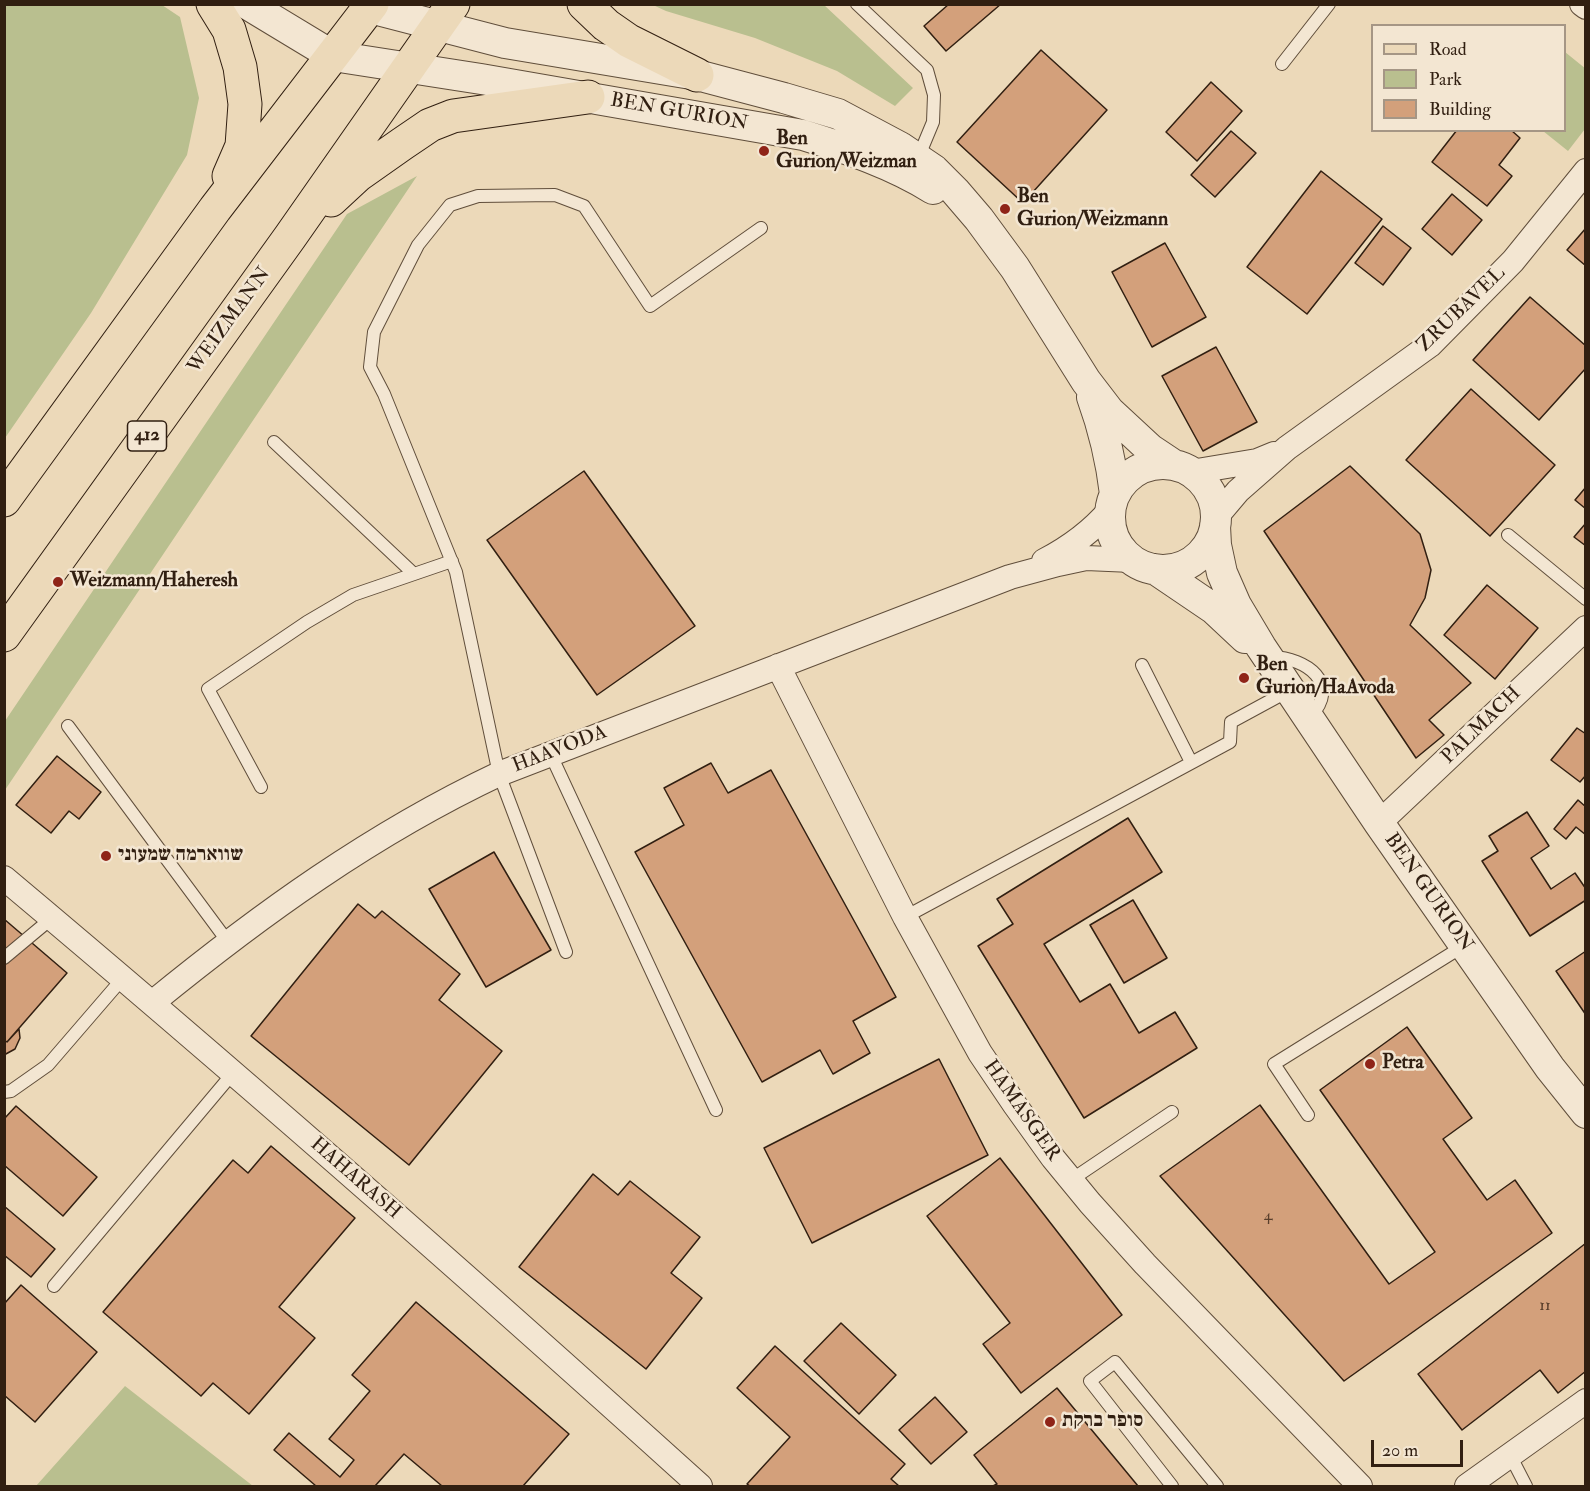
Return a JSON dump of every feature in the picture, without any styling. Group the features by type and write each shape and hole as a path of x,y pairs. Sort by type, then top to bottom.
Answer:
{"main road":[{"path":"213,4 230,30 240,67 245,104 242,146 215,209"},
{"path":"584,4 606,25 629,41 697,75"},
{"path":"4,500 215,209 369,6"},
{"name":"WEIZMANN","path":"4,635 290,237 445,15"},
{"path":"290,237 358,175 430,125 453,116 588,97"}],"street":[{"path":"247,4 333,56"},
{"name":"BEN GURION","path":"369,6 445,15 505,43 697,75 803,103 838,114 918,158 955,191 979,219 1015,268 1086,381 1109,411 1129,431 1183,468"},
{"name":"BEN GURION","path":"333,56 793,133 844,148 912,176 942,195 970,220 1015,268"},
{"name":"ZRUBAVEL","path":"1215,522 1238,491 1287,448 1430,345 1513,261 1586,171"},
{"name":"BEN GURION","path":"1086,381 1103,428 1112,462 1113,502"},
{"name":"ZRUBAVEL","path":"1183,468 1257,461 1287,448"},
{"path":"1156,464 1183,468 1208,489 1215,505 1215,522 1207,546 1192,561 1177,568 1144,564 1122,550 1115,538 1110,524 1113,502 1125,480 1139,469 1156,464"},
{"name":"HAAVODA","path":"1010,578 1068,546 1096,526 1113,502"},
{"name":"BEN GURION","path":"1215,522 1222,573 1236,605 1278,672 1379,823 1550,1068 1586,1113"},
{"name":"HAAVODA","path":"152,1003 295,892 351,855 453,796 499,774 1010,578 1086,558 1144,564"},
{"name":"BEN GURION","path":"1144,564 1214,609 1278,672"},
{"name":"PALMACH","path":"1379,823 1586,628"},
{"name":"HAMASGER","path":"778,666 904,917 980,1053 1047,1149 1071,1180 1145,1264 1360,1486"},
{"name":"HAHARASH","path":"4,878 467,1276 700,1486"},
{"path":"1467,1486 1586,1401"}],"lane":[{"path":"857,4 927,70 933,95 933,122 918,158"},
{"path":"1282,64 1329,4"},
{"path":"566,952 499,774 456,572 384,394 370,367 374,332 418,245 450,206 478,196 555,195 584,206 650,306 761,228"},
{"path":"274,442 414,574"},
{"path":"1508,535 1586,599"},
{"path":"261,787 208,689 307,622 352,595 452,561"},
{"path":"904,917 1230,742 1231,722 1278,672 1302,663 1313,671 1321,682 1322,696 1317,710 1309,717"},
{"path":"1142,664 1191,762"},
{"path":"68,726 228,942"},
{"path":"550,753 716,1110"},
{"path":"4,958 52,918"},
{"path":"1308,1115 1274,1064 1465,945"},
{"path":"4,1092 11,1091 48,1065 123,978"},
{"path":"54,1286 233,1073"},
{"path":"1071,1180 1172,1112"},
{"path":"1172,1486 1090,1381 1114,1362 1216,1486"},
{"path":"1510,1455 1526,1486"}],"green space":[{"path":"5,4 162,5 180,17 199,98 187,155 91,313 5,438"},
{"path":"653,5 824,5 913,88 895,106 837,71 755,38"},
{"path":"1566,53 1586,69 1585,129 1568,151 1544,132 1566,132"},
{"path":"417,176 5,790 5,721 347,214"},
{"path":"125,1386 253,1486 36,1486"}],"building":[{"path":"949,4 1001,4 946,51 924,26"},
{"path":"1041,50 1107,110 1023,203 957,142"},
{"path":"1211,82 1242,111 1197,161 1166,132"},
{"path":"1231,131 1256,153 1215,197 1191,175"},
{"path":"1455,132 1513,132 1520,138 1499,165 1512,176 1487,206 1432,162"},
{"path":"1321,171 1382,219 1307,314 1247,267"},
{"path":"1452,194 1482,220 1452,255 1422,229"},
{"path":"1383,226 1411,248 1383,285 1355,263"},
{"path":"1586,228 1586,266 1567,250"},
{"path":"1165,243 1206,317 1152,347 1112,272"},
{"path":"1530,297 1586,346 1586,368 1539,420 1473,360"},
{"path":"1216,347 1257,422 1203,451 1162,376"},
{"path":"1471,389 1555,465 1490,536 1406,460"},
{"path":"1350,466 1420,534 1431,570 1425,598 1410,625 1471,683 1429,720 1444,735 1416,758 1264,531"},
{"path":"584,471 695,626 597,695 487,540"},
{"path":"1586,487 1586,509 1575,500"},
{"path":"1586,523 1586,546 1574,537"},
{"path":"1487,585 1538,628 1495,679 1444,635"},
{"path":"1577,728 1586,734 1586,775 1580,782 1551,760"},
{"path":"57,756 101,792 79,819 69,811 51,833 16,805"},
{"path":"711,763 728,793 771,770 896,997 853,1021 870,1053 833,1074 820,1050 762,1082 635,852 684,825 664,788"},
{"path":"1578,800 1586,807 1586,835 1576,827 1566,839 1554,829"},
{"path":"1527,812 1549,846 1531,858 1551,889 1575,873 1586,889 1586,900 1530,936 1482,861 1498,851 1489,836"},
{"path":"1128,818 1162,872 1044,944 1080,1002 1110,984 1139,1033 1175,1012 1197,1048 1084,1118 978,946 1013,924 997,899"},
{"path":"494,852 551,950 486,987 429,889"},
{"path":"1133,900 1167,958 1124,983 1090,925"},
{"path":"358,904 375,918 382,911 460,974 439,1000 502,1051 409,1165 251,1036"},
{"path":"4,919 67,973 7,1042 4,1040"},
{"path":"1586,951 1586,1015 1556,971"},
{"path":"1407,1027 1472,1118 1443,1139 1487,1200 1515,1180 1552,1233 1344,1381 1160,1176 1260,1105 1389,1284 1435,1252 1320,1090"},
{"path":"19,1029 20,1038 15,1049 4,1055 4,1040 7,1042"},
{"path":"939,1059 988,1155 812,1243 764,1148"},
{"path":"16,1106 97,1177 63,1216 4,1165 4,1119"},
{"path":"271,1146 355,1218 279,1307 315,1338 249,1414 213,1383 201,1396 103,1312 233,1160 248,1173"},
{"path":"1000,1158 1122,1315 1021,1393 983,1344 1010,1323 927,1216"},
{"path":"593,1174 618,1195 630,1181 700,1237 671,1273 702,1298 646,1369 519,1267"},
{"path":"4,1206 55,1249 31,1277 4,1255"},
{"path":"1586,1243 1586,1371 1558,1393 1540,1370 1462,1430 1418,1374"},
{"path":"21,1285 97,1352 35,1422 4,1395 4,1304"},
{"path":"416,1302 569,1434 523,1486 442,1486 404,1454 375,1486 316,1486 274,1450 289,1433 340,1477 354,1460 329,1439 370,1391 352,1375"},
{"path":"841,1323 896,1375 859,1414 804,1361"},
{"path":"775,1346 905,1464 891,1479 899,1486 750,1486 747,1484 790,1437 737,1388"},
{"name":"סופר ברקת","path":"1057,1388 1138,1486 993,1486 997,1484 974,1455"},
{"path":"935,1397 967,1432 931,1464 899,1430"}],"place":[{"name":"Ben Gurion/Weizman","path":"764,151"},
{"name":"Ben Gurion/Weizmann","path":"1005,209"},
{"name":"Weizmann/Haheresh","path":"58,582"},
{"name":"Ben Gurion/HaAvoda","path":"1244,678"},
{"name":"שווארמה שמעוני","path":"106,856"},
{"name":"Petra","path":"1370,1064"},
{"name":"סופר ברקת","path":"1050,1422"}]}
